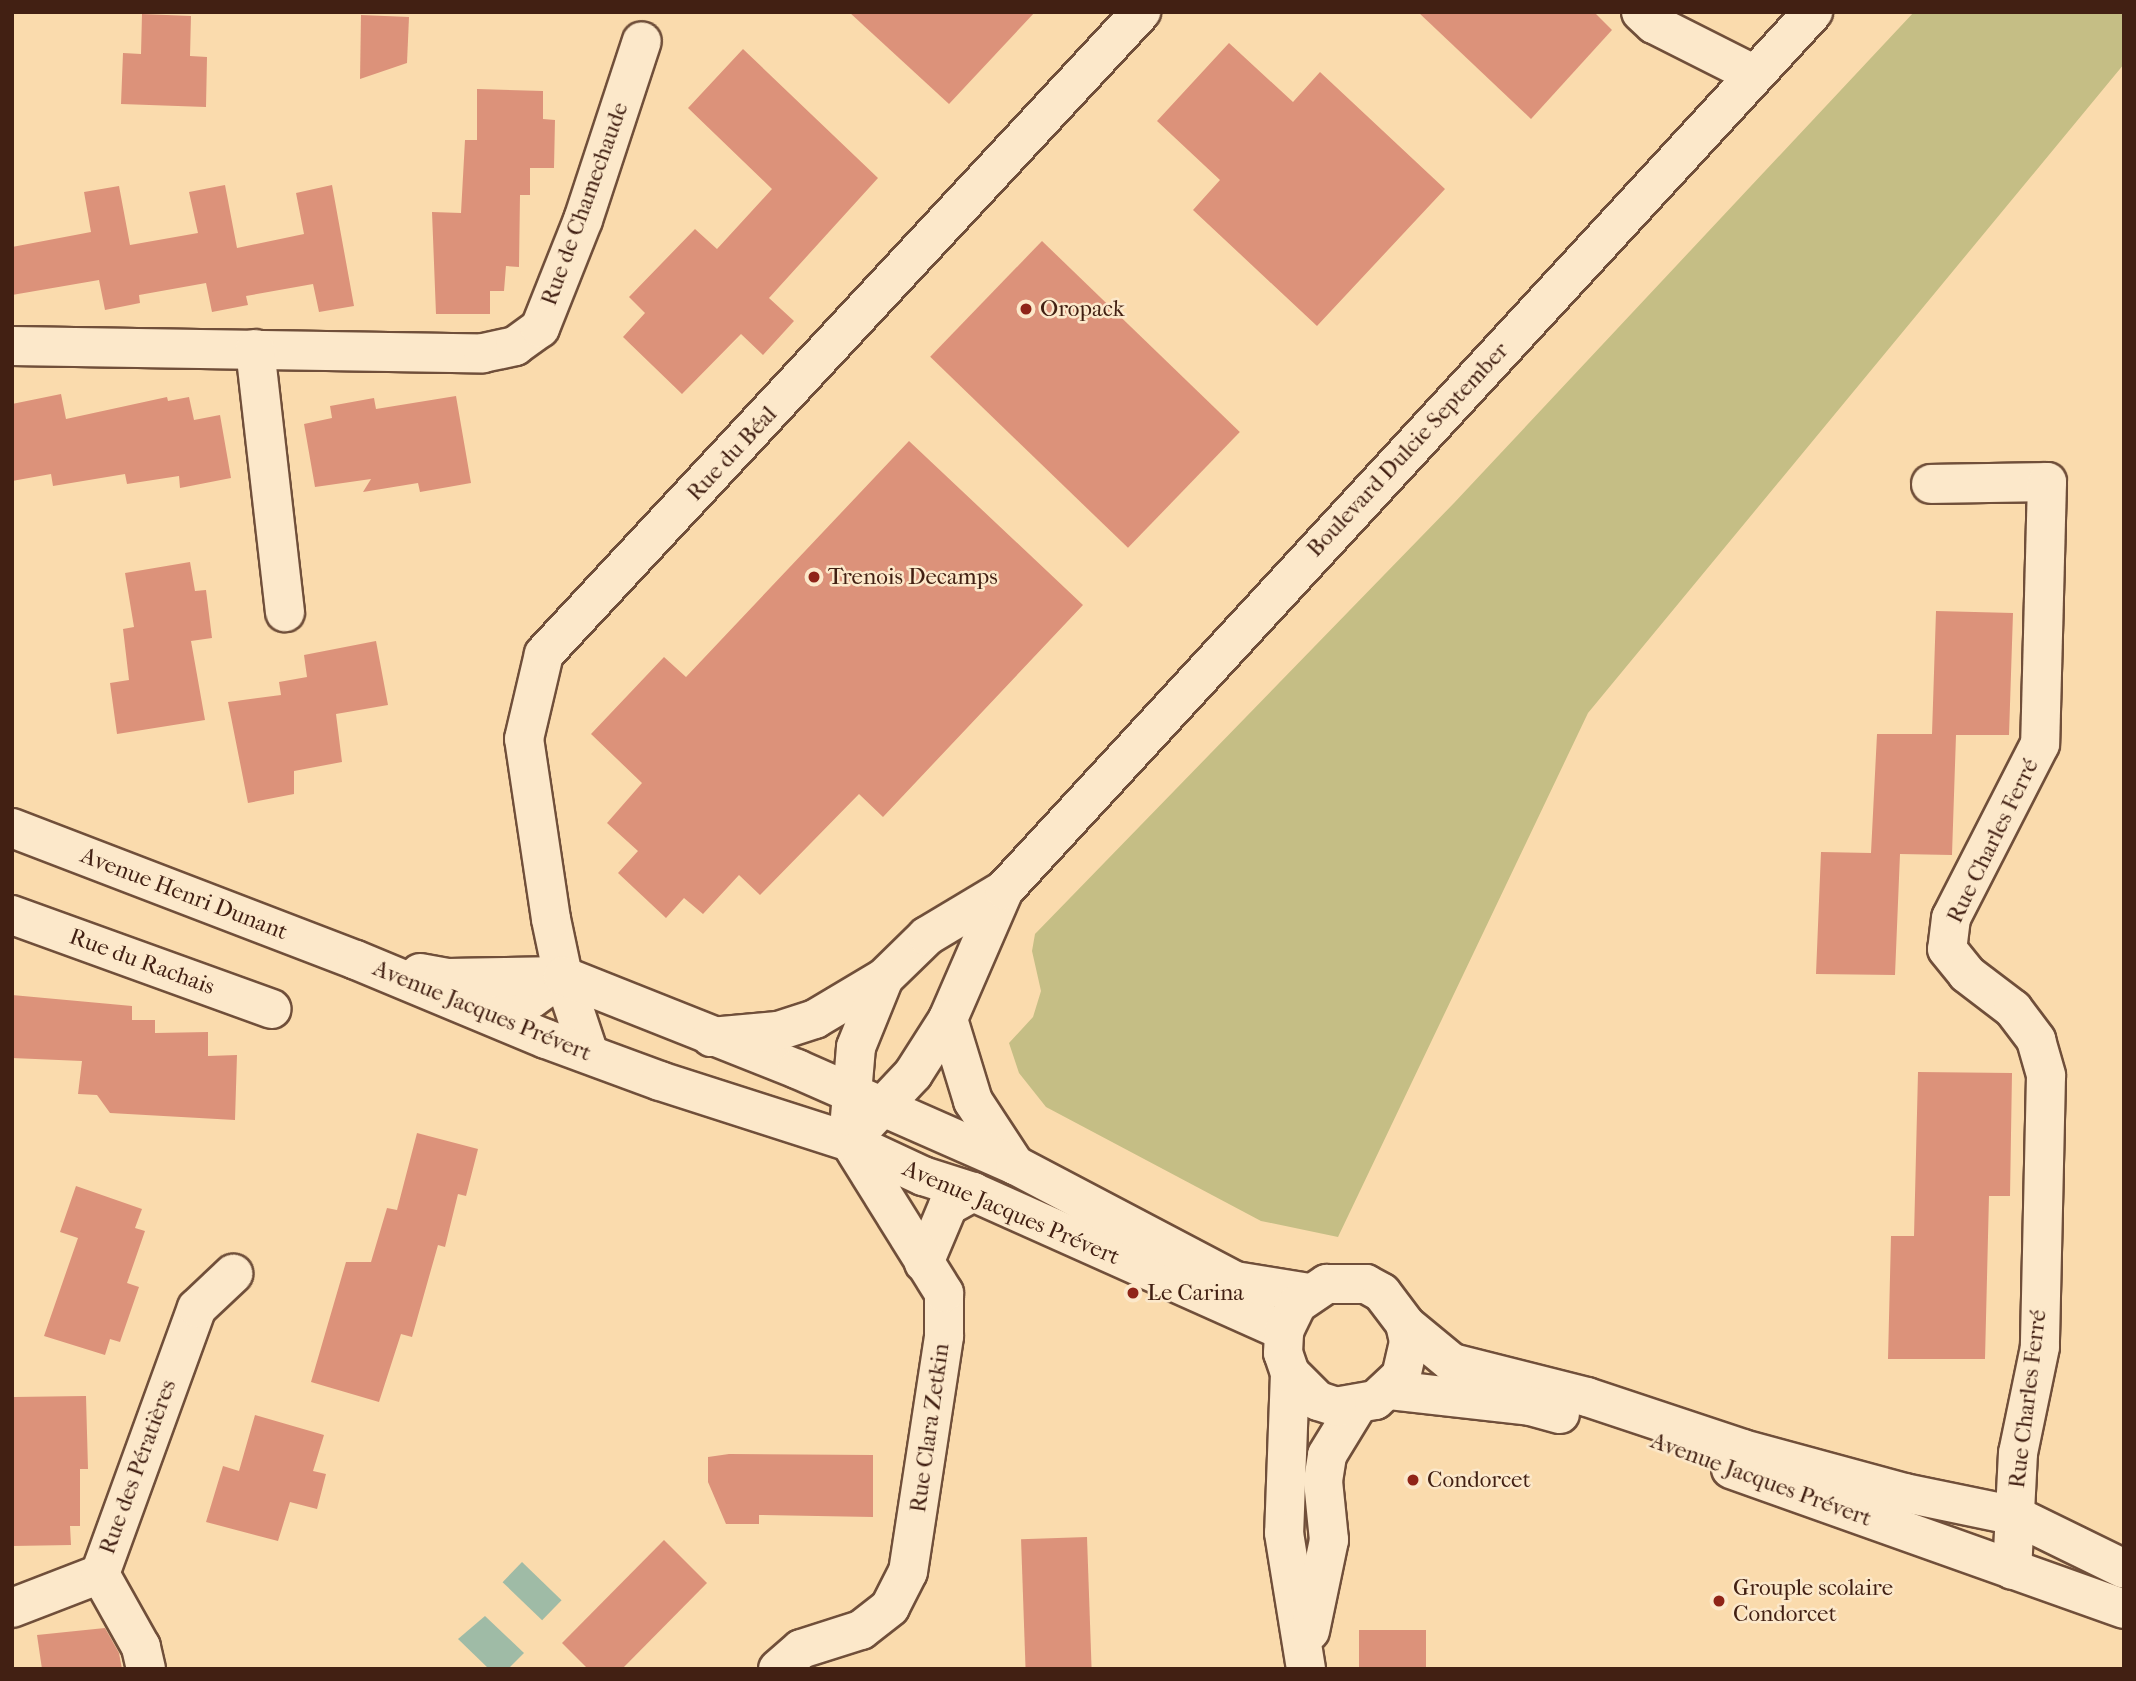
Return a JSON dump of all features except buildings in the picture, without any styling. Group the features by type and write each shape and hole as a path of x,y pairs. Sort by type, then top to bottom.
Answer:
{"main road":[{"name":"Rue du Béal","path":"589,1054 563,976 538,850 524,739 544,654 1141,12"},
{"path":"1641,12 1654,24 1753,74"},
{"name":"Boulevard Dulcie September","path":"711,1037 765,1033 815,1019 884,978 928,936 1004,890 1753,74 1814,12"},
{"name":"Rue de Chamechaude","path":"12,346 484,353 515,346 540,328 583,220 642,41"},
{"path":"255,349 285,612"},
{"name":"Rue Charles Ferré","path":"1931,484 2048,482 2040,744 1951,918 1947,949 1967,974 2013,1009 2036,1040 2046,1076 2039,1347 2018,1453 2017,1516 2012,1570"},
{"name":"Avenue Henri Dunant","path":"12,828 356,960"},
{"name":"Boulevard Dulcie September","path":"865,1101 913,1074 948,1019 1004,890"},
{"name":"Rue du Rachais","path":"12,915 272,1009"},
{"name":"Avenue Jacques Prévert","path":"356,960 448,978 563,976 1015,1165 1235,1281 1309,1293"},
{"name":"Avenue Jacques Prévert","path":"356,960 589,1054 850,1142 923,1176 973,1192 1284,1331"},
{"path":"465,1004 496,1007 531,999 563,976"},
{"name":"Boulevard Dulcie September","path":"850,1142 865,1101 856,1047 884,978"},
{"path":"948,1019 973,1101 1015,1165"},
{"name":"Rue Clara Zetkin","path":"778,1669 802,1649 861,1630 890,1607 908,1572 944,1336 944,1293 850,1142"},
{"path":"924,1263 948,1206 973,1192"},
{"name":"Rue des Pératières","path":"146,1669 141,1647 100,1574 197,1308 233,1274"},
{"path":"1346,1281 1366,1284 1397,1307 1405,1324 1407,1360 1326,1455 1323,1481 1329,1540 1306,1659 1284,1533 1290,1373 1283,1353 1284,1331 1297,1304 1309,1293 1346,1281"},
{"name":"Avenue Jacques Prévert","path":"1405,1324 1452,1363 1469,1369 1508,1374 1743,1449 1905,1493 2017,1516 2124,1569"},
{"path":"1290,1373 1318,1401 1373,1398"},
{"name":"Avenue Jacques Prévert","path":"1373,1398 1530,1406 1647,1439 2124,1609"},
{"path":"12,1608 100,1574"}],"shaded area":[{"path":"1914,12 2124,12 2124,64 1588,713 1338,1237 1261,1221 1046,1107 1019,1073 1009,1043 1033,1017 1041,991 1032,951 1035,934 1454,503"},
{"path":"522,1562 562,1600 542,1620 503,1582"},
{"path":"485,1616 524,1653 508,1669 489,1669 458,1639"}],"place":[{"name":"Oropack","path":"1026,309"},
{"name":"Trenois Decamps","path":"814,577"},
{"name":"Le Carina","path":"1133,1293"},
{"name":"Condorcet","path":"1413,1480"},
{"name":"Grouple scolaire Condorcet","path":"1719,1601"}]}
